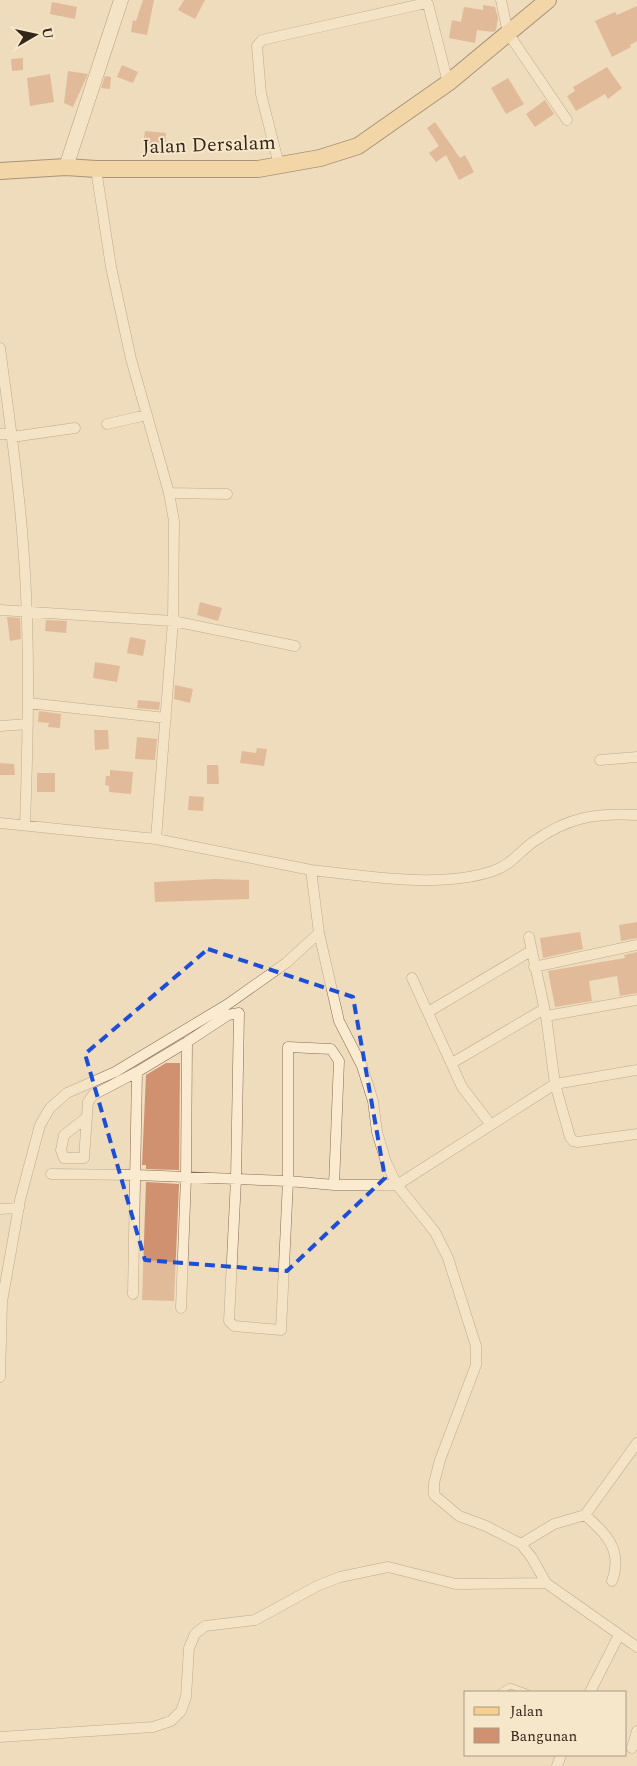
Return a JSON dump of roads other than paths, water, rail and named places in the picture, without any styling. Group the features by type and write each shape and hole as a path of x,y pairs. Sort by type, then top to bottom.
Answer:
{"main road":[{"name":"Jalan Dersalam","path":"0,171 66,167 96,169 258,169 320,158 358,146 448,83 548,0"}],"street":[{"path":"66,167 121,0"},
{"path":"501,0 508,33 567,120"},
{"path":"279,165 261,94 257,46 259,42 428,2 448,83"},
{"path":"96,169 111,266 131,359 169,493 174,521 176,546 173,621 156,839"},
{"path":"0,348 19,488 26,610 28,724 25,824"},
{"path":"107,424 147,415"},
{"path":"0,434 12,436 75,428"},
{"path":"169,493 227,494"},
{"path":"0,610 26,610 173,621 295,646"},
{"path":"28,703 166,718"},
{"path":"0,726 28,724"},
{"path":"600,760 637,757"},
{"path":"0,823 25,824 156,839 311,870 412,881 471,876 509,865 533,843 570,821 602,814 637,815"},
{"path":"311,870 320,933 339,1021 362,1066 373,1101 378,1132 386,1162 397,1185 434,1232 448,1258 476,1346 476,1365 440,1460 434,1483 434,1496 459,1516 486,1526 521,1544 532,1558 546,1584 637,1647"},
{"path":"0,1377 2,1302 19,1208 40,1125 50,1108 67,1093 115,1072 228,1004 286,963 320,933"},
{"path":"529,937 545,1013 555,1084 573,1141 637,1134"},
{"path":"534,967 637,945"},
{"path":"428,1012 531,951"},
{"path":"412,978 462,1087 491,1125"},
{"path":"452,1063 545,1013 637,1000"},
{"path":"86,1118 88,1102 93,1096 187,1042 228,1015 239,1013 236,1179 230,1321 234,1326 281,1330 288,1181 288,1047 331,1049 338,1061 334,1185"},
{"path":"181,1308 186,1177 187,1042"},
{"path":"51,1174 136,1175 288,1181 334,1185 397,1185 555,1084 637,1070"},
{"path":"133,1294 137,1072"},
{"path":"0,1209 19,1208"},
{"path":"521,1544 554,1524 585,1515 637,1443"},
{"path":"585,1515 608,1538 615,1553 617,1567 612,1581"},
{"path":"0,1737 153,1727 170,1721 181,1711 186,1697 189,1648 195,1634 205,1626 255,1620 266,1616 294,1598 340,1577 388,1567 456,1584 546,1584"},
{"path":"591,1691 619,1635"},
{"path":"632,1748 637,1731"}],"lane":[{"path":"502,1691 510,1686 524,1691"}]}
